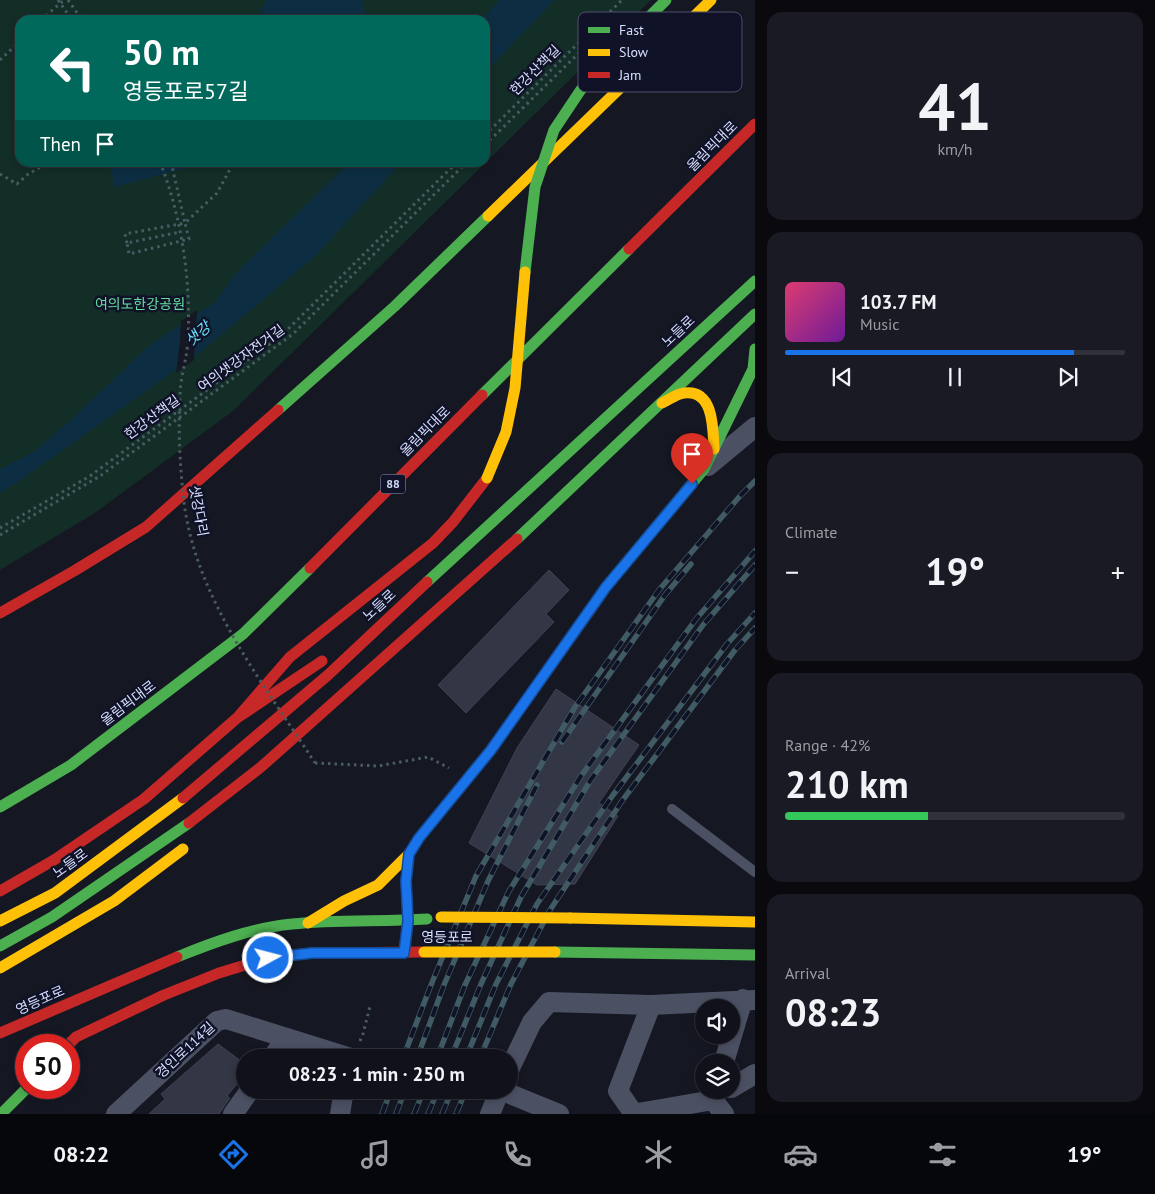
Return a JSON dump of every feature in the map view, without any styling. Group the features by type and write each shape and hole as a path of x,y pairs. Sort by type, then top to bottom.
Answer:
{"main road":[{"path":"654,12 666,0"},
{"path":"699,12 711,0"},
{"path":"237,718 290,657 433,543 453,522 486,478 506,432 515,388 535,186 554,130 579,92"},
{"path":"0,613 146,527 395,306 616,92"},
{"name":"올림픽대로","path":"0,808 71,765 242,634 755,124"},
{"name":"노들로","path":"0,921 55,893 168,811 328,675 384,621 755,280"},
{"path":"361,694 482,571 755,314"},
{"path":"307,924 344,901 378,885 409,854 419,838 491,750 606,587 704,469 754,367 755,349"},
{"path":"658,404 684,394 698,395 706,401 711,414 714,449"},
{"path":"0,946 52,917 195,819 260,767 482,571"},
{"path":"0,891 54,860 144,799 237,718 384,621"},
{"path":"0,968 114,901 191,843"},
{"path":"404,953 408,921 406,881 409,854"},
{"name":"영등포로","path":"0,1033 152,968 187,951 232,935 273,927 408,921 441,917 755,922"},
{"name":"영등포로","path":"80,1037 164,995 219,972 268,958 312,953 424,952 755,955"},
{"path":"124,993 152,968"},
{"path":"80,1034 104,1012"},
{"path":"1,1114 16,1099"}],"street":[{"path":"704,469 755,427"},
{"path":"518,1051 532,1022 549,1002 651,1005 749,999 727,1054"},
{"path":"651,1005 618,1091 633,1114 707,1099"},
{"name":"경인로114길","path":"116,1114 217,1021 226,1018 324,1049"},
{"path":"278,1049 286,1038"},
{"path":"740,1084 755,1074"},
{"path":"518,1097 559,1114"},
{"path":"233,1114 244,1099"},
{"path":"340,1114 342,1099"},
{"path":"490,1114 496,1099"}],"lane":[{"path":"672,809 755,872"}],"path":[{"path":"58,0 68,15"},
{"path":"48,15 64,0"},
{"path":"68,0 78,15"},
{"name":"한강산책길","path":"610,12 622,0"},
{"name":"한강산책길","path":"490,130 578,43"},
{"path":"0,60 15,46"},
{"path":"490,140 578,53"},
{"path":"0,174 17,184 40,167"},
{"name":"샛강다리","path":"162,167 180,232 187,284 188,341 180,395 181,467 184,503 191,537 214,603 250,664 315,763 378,766 428,757 457,772"},
{"path":"172,167 185,224 189,239 129,254 125,234 185,224 217,193 231,167"},
{"name":"한강산책길","path":"0,528 90,476 283,334 452,167"},
{"name":"여의샛강자전거길","path":"0,535 100,476 293,334 462,167"},
{"path":"126,243 180,232"},
{"path":"355,1049 363,1034 370,1006"}],"green space":[{"name":"여의도한강공원","path":"0,0 651,0 639,12 578,12 578,72 490,158 490,15 15,15 15,167 481,167 233,411 95,513 0,570"}],"water":[{"path":"266,0 362,0 366,15 259,15"},
{"path":"500,0 554,0 490,68 490,15 486,15"},
{"path":"111,167 191,167 114,187"},
{"name":"샛강","path":"345,167 397,167 314,257 198,354 0,493 0,469 32,453 72,419 151,344 215,302 237,272"}],"pier":[{"path":"197,310 194,360 176,373 181,321"}],"building":[{"path":"549,570 569,590 546,614 554,622 466,713 438,685"},
{"path":"556,689 639,745 599,803 618,816 575,884 537,885 469,843 517,748"},
{"path":"218,1044 236,1057 236,1085 227,1096 230,1098 219,1114 149,1114 165,1099 161,1094"}],"railway":[{"path":"406,1049 476,876 575,707 659,590 755,481"},
{"path":"440,1049 465,985 509,891 581,776 696,619 755,551"},
{"path":"562,742 665,595 691,564"},
{"path":"455,1049 481,984 521,897 590,781 703,625 755,565"},
{"path":"470,1049 496,984 537,904 613,795 727,644 755,613"},
{"path":"484,1049 511,984 550,910 622,801 735,650 755,628"},
{"path":"420,1049 444,985 488,881 537,785"},
{"path":"382,1114 388,1099"},
{"path":"396,1114 402,1099"},
{"path":"414,1114 420,1099"},
{"path":"428,1114 434,1099"},
{"path":"442,1114 448,1099"},
{"path":"456,1114 462,1099"}],"traffic: fast":[{"path":"654,12 666,0"},
{"path":"525,272 535,187 554,130 579,92"},
{"path":"278,410 395,306 488,216"},
{"path":"482,395 629,249"},
{"path":"427,582 755,281"},
{"path":"517,539 755,314"},
{"path":"595,603 606,587 704,469 753,369 755,349"},
{"path":"753,369 755,365"},
{"path":"0,807 71,765 243,634 310,568"},
{"path":"0,946 52,917 189,823"},
{"path":"177,957 233,936 277,926 326,922 427,919"},
{"path":"555,952 755,955"},
{"path":"1,1114 16,1099"}],"traffic: slow":[{"path":"699,12 711,0"},
{"path":"488,216 616,92"},
{"path":"487,478 506,432 515,388 525,272"},
{"path":"662,403 684,393 694,393 701,397 710,412 714,449"},
{"path":"0,921 55,893 183,798"},
{"path":"0,968 114,901 183,849"},
{"path":"308,923 344,901 378,885 409,854"},
{"path":"441,917 570,918"},
{"path":"570,918 755,922"},
{"path":"424,952 555,952"}],"traffic: jam":[{"path":"629,249 755,124"},
{"path":"310,568 482,395"},
{"path":"0,613 146,527 278,410"},
{"path":"237,718 290,657 433,543 453,522 487,478"},
{"path":"189,823 261,767 517,539"},
{"path":"183,798 328,675 427,582"},
{"path":"404,953 408,921 406,881 409,854 419,838 491,750 595,603"},
{"path":"0,891 54,860 144,799 237,718 322,661"},
{"path":"80,1035 164,995 219,973 268,958 312,953 422,952"},
{"path":"0,1033 177,957"}],"route":[{"path":"268,958 312,953 404,953 408,921 406,881 409,854 419,838 491,750 606,587 692,484"}]}
